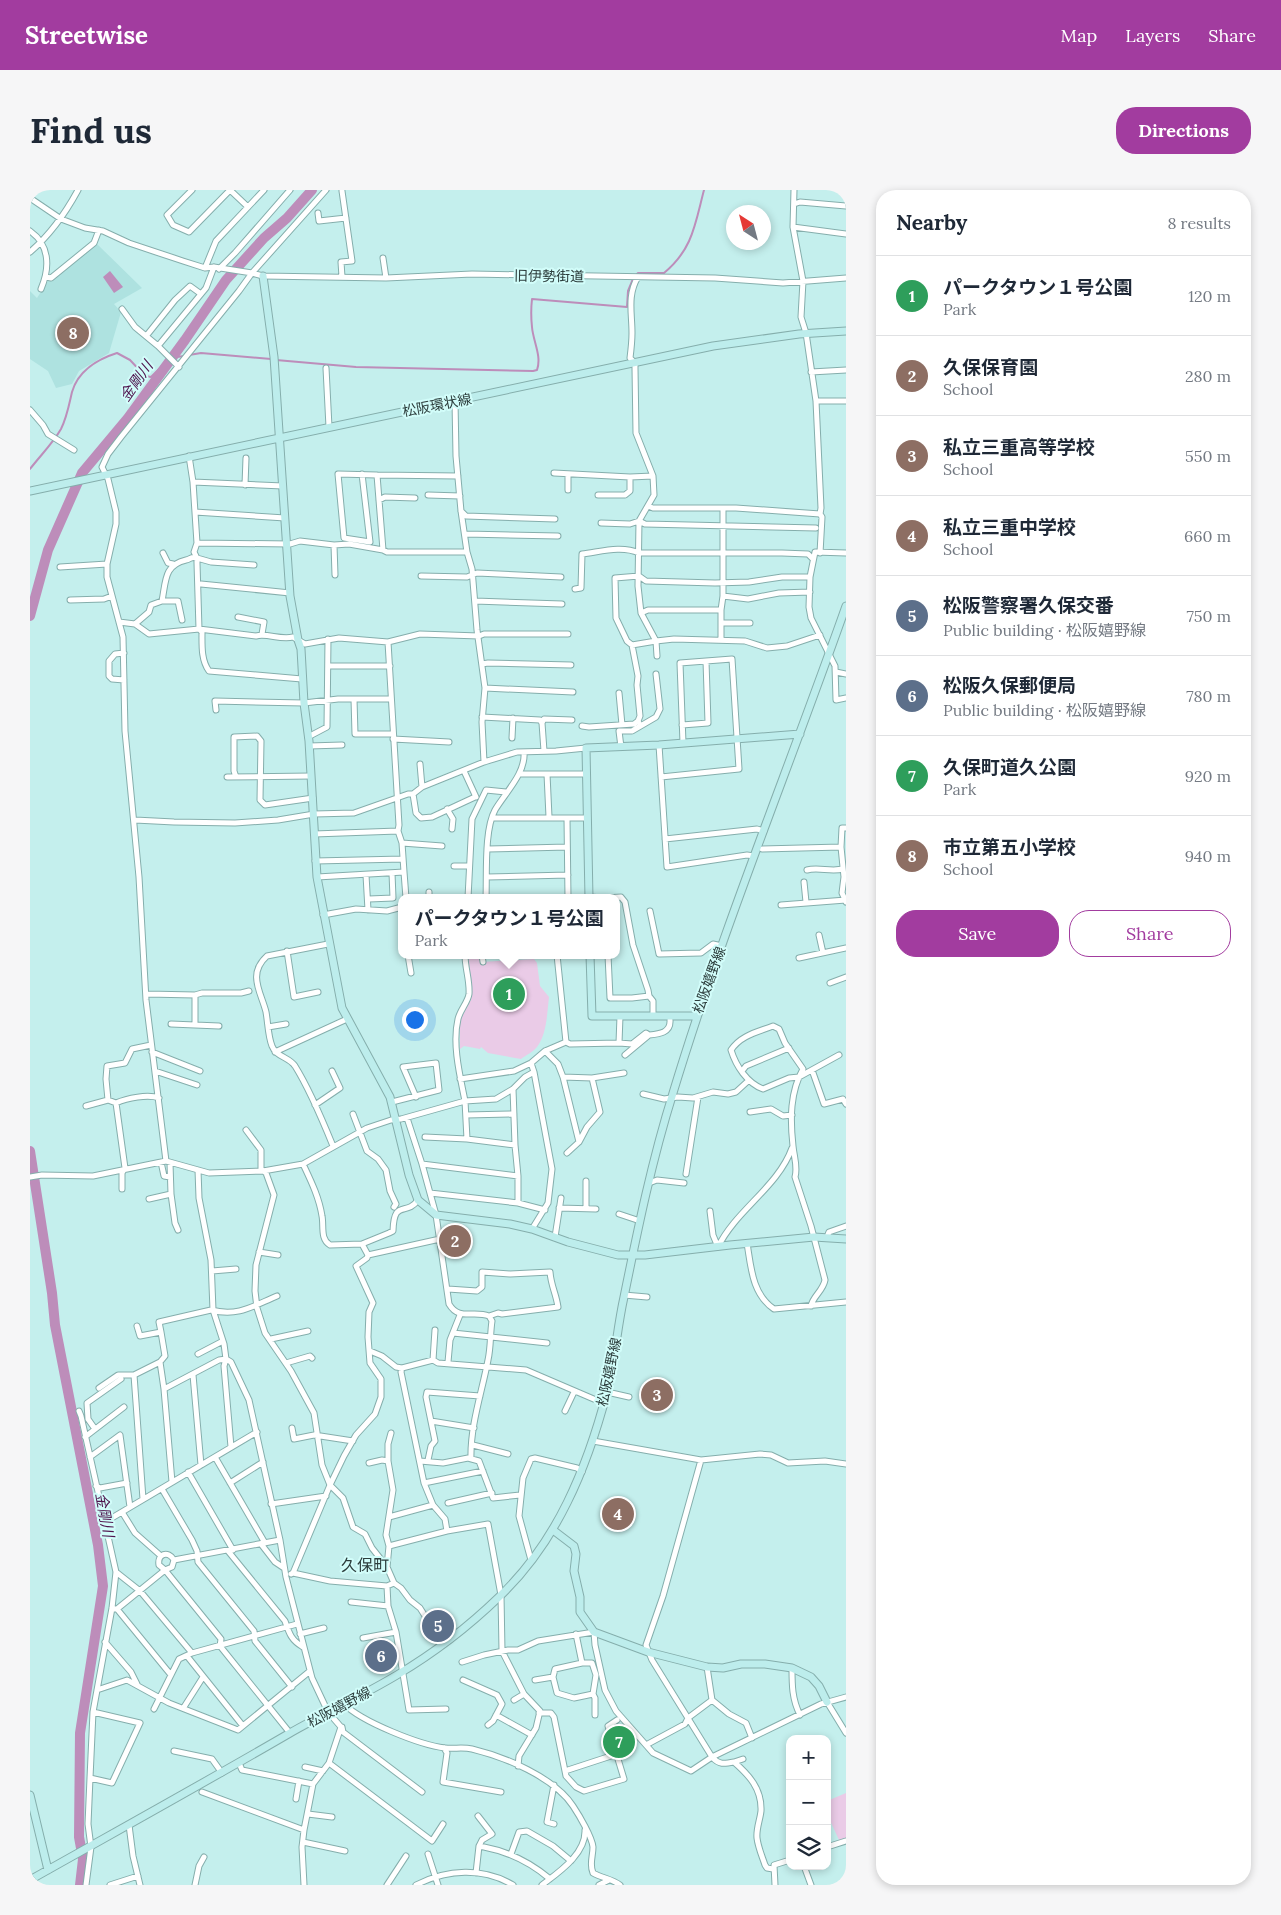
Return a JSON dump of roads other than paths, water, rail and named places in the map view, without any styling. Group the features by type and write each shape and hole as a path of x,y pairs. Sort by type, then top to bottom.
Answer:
{"main road":[{"path":"263,276 274,357 290,593 301,649 317,876 323,915 342,1008 392,1102 409,1175 418,1200 436,1215 510,1224 618,1255 645,1256 747,1243 814,1238 846,1240"},
{"name":"松阪環状線","path":"30,491 713,346 806,333 846,331"},
{"name":"松阪嬉野線","path":"30,1880 403,1671 444,1645 501,1595 531,1560 553,1530 582,1472 607,1392 624,1295 640,1220 671,1097 696,1016 829,652 842,626 846,606"},
{"path":"589,894 586,748 736,740 800,734"},
{"path":"590,959 592,1016 696,1016"},
{"path":"553,1530 574,1546 576,1554 574,1571 580,1597 580,1612 594,1632 648,1652 706,1667 723,1668 741,1664 759,1664 792,1668 812,1677 828,1702"},
{"path":"30,1795 48,1870"}],"street":[{"path":"30,252 41,243 62,219 78,190"},
{"path":"192,190 167,216 173,225 189,232 230,190 248,207"},
{"path":"30,198 62,219 85,228 99,230 129,243 205,268 216,241 264,190"},
{"path":"158,346 206,288 219,268 235,253 290,190"},
{"path":"178,1230 175,1222 170,1177 166,1162 146,994 135,820 125,730 123,637 107,577 107,564 113,539 116,512 108,479 102,467 108,454 252,273 326,190"},
{"path":"342,190 352,261 341,262 342,277"},
{"path":"794,190 793,228 803,281 801,317 806,333 816,401 820,514 822,517 818,544 820,553"},
{"path":"794,204 800,202 846,206"},
{"path":"318,213 319,221 346,218"},
{"path":"793,228 846,234"},
{"path":"46,277 50,278 94,242 99,230"},
{"path":"30,232 39,238 47,256 46,277 41,289"},
{"path":"383,258 386,278"},
{"name":"旧伊勢街道","path":"205,268 219,268 263,276 386,278 472,274 715,278 783,283 846,278"},
{"path":"638,277 631,294 628,316 632,333 630,358 635,363 636,433 653,476 654,495 639,521 639,576 641,613 656,641 656,656"},
{"path":"147,335 175,300 190,286 201,294"},
{"path":"122,309 135,327 147,335 179,367"},
{"path":"326,368 329,427"},
{"path":"811,372 846,370"},
{"path":"455,401 461,511 473,574 485,688 482,717 484,762"},
{"path":"816,401 846,401"},
{"path":"30,410 48,434 74,450"},
{"path":"189,456 196,512 197,543 194,552 196,558 199,629 202,632 202,650 206,668 209,671 302,679"},
{"path":"245,485 246,458"},
{"path":"554,473 630,477 653,476"},
{"path":"362,474 370,542 344,538 338,474 362,474 458,476"},
{"path":"568,474 568,490"},
{"path":"377,475 383,550"},
{"path":"598,495 624,495 630,491 630,477"},
{"path":"193,482 283,486"},
{"path":"428,495 460,496"},
{"path":"379,500 385,497 415,498"},
{"path":"648,506 653,508 723,508 820,514"},
{"path":"721,640 723,508"},
{"path":"461,511 466,516 555,519"},
{"path":"196,512 285,518"},
{"path":"601,523 630,524 639,521 645,524 816,528"},
{"path":"466,534 558,536"},
{"path":"197,543 286,543 300,541 334,545 349,544 387,552 468,552"},
{"path":"334,545 336,575"},
{"path":"575,589 581,588 582,554 605,550 631,549 639,552 722,554 808,554 812,558"},
{"path":"846,553 815,552 812,558 809,607 811,618 829,652 836,672 836,700 846,698"},
{"path":"163,553 168,563 173,564 192,557 211,562 254,565"},
{"path":"60,567 107,564"},
{"path":"162,600 167,576 173,564"},
{"path":"421,576 467,577 477,573 561,577"},
{"path":"621,747 619,731 632,731 639,724 640,716 638,676 632,645 627,641 616,618 614,578 639,576 646,582 715,583 722,581 749,582 782,577 810,577"},
{"path":"201,584 290,593"},
{"path":"723,596 748,599 779,593 810,592"},
{"path":"70,600 104,599 112,596"},
{"path":"136,624 148,612 151,605 162,600 178,601 182,620"},
{"path":"475,601 562,604"},
{"path":"641,613 648,610 721,610"},
{"path":"238,617 264,622 262,634"},
{"path":"119,622 136,624 149,634 199,629 256,636 262,634 268,637 293,637 305,644 339,638 388,642 420,634 479,636 484,634 568,634"},
{"path":"722,623 750,622"},
{"path":"632,645 656,641 721,640 745,641 767,648 787,646 820,635"},
{"path":"308,737 327,727 328,639"},
{"path":"388,642 398,831 402,843 406,894"},
{"path":"124,653 114,654 109,661 109,676 112,679 124,680"},
{"path":"661,777 739,769 732,659 680,663 683,743"},
{"path":"682,725 708,723 706,661"},
{"path":"482,664 571,665"},
{"path":"328,666 390,666"},
{"path":"836,672 846,674"},
{"path":"582,726 639,724 656,717 660,709 656,674"},
{"path":"485,688 573,692"},
{"path":"619,692 622,725"},
{"path":"354,699 357,730 355,734 449,742"},
{"path":"216,710 215,702 304,703 327,700 390,699"},
{"path":"482,717 540,720 542,723"},
{"path":"512,738 513,718"},
{"path":"544,751 542,723 544,719 572,720"},
{"path":"236,777 234,771 234,736 257,736 260,741 260,800 265,805 312,798"},
{"path":"309,746 342,744"},
{"path":"659,745 667,868 747,855 754,856"},
{"path":"135,820 235,823 278,820 314,814 354,813 408,794 413,794 422,787 464,770 517,752 586,748"},
{"path":"486,894 489,826 506,792 519,774 524,752"},
{"path":"420,764 422,787"},
{"path":"464,770 478,798 472,819 468,894"},
{"path":"519,774 587,774"},
{"path":"547,774 549,817"},
{"path":"227,777 311,776"},
{"path":"413,794 416,814 421,818 432,817 447,809 478,798 486,790 506,792"},
{"path":"447,809 453,819 452,829"},
{"path":"492,818 586,818"},
{"path":"567,818 568,894"},
{"path":"781,905 845,901 842,893 843,869 841,847 842,828 846,828"},
{"path":"664,839 757,829 764,831"},
{"path":"314,834 398,831"},
{"path":"402,843 442,846"},
{"path":"488,849 567,847"},
{"path":"762,849 841,847"},
{"path":"316,861 403,858"},
{"path":"454,866 469,866"},
{"path":"806,870 843,869"},
{"path":"317,876 404,872"},
{"path":"369,899 393,898 392,873"},
{"path":"366,875 369,899 368,910"},
{"path":"487,877 568,875"},
{"path":"804,882 806,902"},
{"path":"620,897 625,902 633,945 649,996 653,1001 653,1015"},
{"path":"323,915 356,908 387,911 398,907"},
{"path":"650,911 659,954 702,953 713,944 722,946"},
{"path":"819,935 823,953"},
{"path":"328,944 267,956 261,962 258,971 257,988 266,1011 272,1046 275,1052 294,1064 333,1146"},
{"path":"799,958 846,948"},
{"path":"286,951 294,997 318,992"},
{"path":"409,959 411,973"},
{"path":"466,959 469,997 460,1010 457,1021 457,1050 460,1079 465,1101 467,1139"},
{"path":"557,959 566,1042"},
{"path":"608,959 610,998 649,996"},
{"path":"830,983 846,977"},
{"path":"146,994 196,995 202,992 241,993 249,991"},
{"path":"195,1025 196,995"},
{"path":"619,1042 620,1016"},
{"path":"275,1052 347,1020"},
{"path":"460,1079 514,1071 531,1063 545,1051 566,1042 570,1044 619,1042 632,1044 646,1033 649,1035 662,1034 667,1030 670,1020"},
{"path":"171,1024 219,1026"},
{"path":"268,1027 286,1024"},
{"path":"811,1306 813,1300 823,1289 825,1280 795,1177 792,1098 799,1076 803,1069 779,1029 774,1026 746,1036 735,1044 731,1050 735,1063 742,1070 748,1081 763,1089 789,1078 799,1076 839,1055"},
{"path":"625,1055 649,1035"},
{"path":"108,1100 107,1066 124,1063 132,1049 151,1045"},
{"path":"742,1070 746,1066 789,1048"},
{"path":"545,1051 558,1064 563,1077 579,1142"},
{"path":"152,1052 200,1071"},
{"path":"392,1102 416,1097 439,1090 436,1063 403,1067 416,1097"},
{"path":"531,1063 552,1169 548,1203 532,1229"},
{"path":"812,1070 824,1104 843,1099 846,1104"},
{"path":"155,1071 197,1085"},
{"path":"315,1105 340,1088 332,1071"},
{"path":"30,1176 92,1176 166,1162 209,1173 263,1171 303,1164 367,1128 465,1101 496,1099 513,1089 525,1077 534,1072"},
{"path":"563,1077 592,1078 624,1073"},
{"path":"567,1153 579,1142 587,1127 600,1112 592,1078"},
{"path":"644,1094 664,1098 686,1098 713,1092 720,1094 736,1092 748,1081"},
{"path":"513,1089 518,1204"},
{"path":"686,1174 698,1096"},
{"path":"86,1106 108,1100 116,1103 137,1098 159,1098"},
{"path":"116,1103 125,1168 123,1170 122,1190"},
{"path":"750,1112 770,1108 783,1116 792,1115"},
{"path":"303,1164 316,1193 323,1219 323,1236 326,1243 334,1246 362,1244 393,1231 393,1209 396,1204 390,1191 386,1170 367,1151 353,1114"},
{"path":"466,1115 514,1114"},
{"path":"407,1118 436,1215 448,1289 446,1292 453,1311 460,1315 479,1313 489,1316 498,1312 502,1314 558,1308 556,1292 551,1286 550,1272 510,1274 482,1272 482,1288 477,1291 448,1289"},
{"path":"246,1130 261,1150 261,1169 266,1173 274,1195 259,1252 255,1282 257,1306 266,1334 286,1363 314,1413 322,1465 330,1485 343,1498 353,1527 365,1534 372,1548 387,1567 394,1583 420,1608 444,1645"},
{"path":"425,1137 467,1139 515,1145"},
{"path":"718,1247 724,1234 780,1172 788,1159 793,1145"},
{"path":"166,1162 164,1176 170,1177"},
{"path":"422,1164 518,1176"},
{"path":"198,1170 199,1198 212,1271 213,1310 223,1341 226,1359 224,1366 231,1447"},
{"path":"649,1183 657,1180 684,1183"},
{"path":"586,1181 586,1208"},
{"path":"430,1193 518,1204 545,1210"},
{"path":"149,1199 172,1194"},
{"path":"555,1237 561,1198"},
{"path":"393,1209 416,1204 418,1200"},
{"path":"559,1208 596,1208"},
{"path":"710,1211 718,1247"},
{"path":"619,1214 640,1220"},
{"path":"827,1238 829,1232 846,1226"},
{"path":"286,1577 293,1573 330,1485 352,1441 375,1414 381,1397 381,1379 370,1363 368,1322 369,1312 373,1303 356,1266 367,1258 368,1255 410,1248 440,1239"},
{"path":"747,1243 754,1283 767,1304 774,1309 846,1302"},
{"path":"362,1244 368,1255"},
{"path":"259,1252 278,1255"},
{"path":"212,1271 236,1269"},
{"path":"624,1295 647,1297"},
{"path":"99,1388 118,1375 134,1375 160,1362 165,1356 159,1322 213,1310 217,1312 243,1311 277,1296"},
{"path":"448,1362 450,1340 460,1315"},
{"path":"471,1459 472,1439 488,1360 492,1321 489,1316"},
{"path":"137,1326 140,1336"},
{"path":"433,1360 435,1330"},
{"path":"271,1339 308,1331"},
{"path":"134,1338 161,1332"},
{"path":"453,1333 547,1343"},
{"path":"198,1354 223,1341"},
{"path":"370,1351 382,1356 396,1368 433,1360 438,1363 448,1362 526,1370 603,1403"},
{"path":"286,1363 310,1356 312,1358"},
{"path":"164,1389 219,1360 226,1359 231,1362 244,1388 256,1432 280,1540 286,1577 310,1672 328,1712 342,1727 343,1732 422,1792"},
{"path":"160,1362 172,1482"},
{"path":"402,1368 401,1372 424,1483 433,1505 445,1519 448,1531"},
{"path":"134,1375 143,1499"},
{"path":"193,1375 201,1465"},
{"path":"95,1429 88,1418 87,1403 121,1379"},
{"path":"428,1460 431,1446 435,1441 426,1396 427,1392 480,1396"},
{"path":"565,1411 574,1392"},
{"path":"607,1392 629,1397"},
{"path":"85,1437 124,1406"},
{"path":"79,1411 116,1572 115,1609 105,1642 93,1712 86,1885"},
{"path":"431,1421 474,1428"},
{"path":"292,1428 294,1439 318,1436 352,1441"},
{"path":"105,1522 256,1432"},
{"path":"387,1567 389,1546 386,1535 393,1490 388,1460 388,1444 391,1433"},
{"path":"90,1457 120,1435 130,1507"},
{"path":"593,1441 693,1457 701,1460 760,1454 771,1455 788,1463 825,1461 846,1464"},
{"path":"473,1445 508,1454"},
{"path":"214,1457 230,1482 263,1543 275,1562 284,1568"},
{"path":"531,1560 519,1516 523,1478 531,1459 535,1458 577,1468 582,1472"},
{"path":"420,1460 443,1463 471,1459 479,1461 494,1498 520,1495"},
{"path":"369,1464 388,1460"},
{"path":"701,1460 646,1645 648,1652 716,1762 722,1764 743,1759"},
{"path":"230,1482 263,1462"},
{"path":"424,1483 483,1471"},
{"path":"188,1472 230,1550 285,1621 287,1630 297,1643 303,1647"},
{"path":"96,1486 100,1488 127,1482"},
{"path":"162,1489 192,1540 197,1551 198,1562 254,1631 255,1641 292,1686"},
{"path":"448,1503 492,1493"},
{"path":"271,1504 326,1496"},
{"path":"389,1517 433,1505"},
{"path":"122,1512 135,1533 161,1556"},
{"path":"389,1546 448,1531 488,1524 501,1595 502,1651 524,1694 540,1711 536,1728 519,1756 518,1766"},
{"path":"174,1560 280,1540"},
{"path":"161,1556 168,1554 174,1560"},
{"path":"161,1556 158,1563 160,1567 165,1570 221,1639 220,1646 290,1733"},
{"path":"115,1609 165,1570 172,1567 174,1560"},
{"path":"116,1572 140,1591 243,1726"},
{"path":"293,1573 330,1581 387,1586 394,1583"},
{"path":"387,1586 388,1606 396,1632 409,1710 446,1709"},
{"path":"352,1602 388,1606"},
{"path":"115,1609 171,1675"},
{"path":"154,1709 179,1659 189,1654 297,1624"},
{"path":"300,1634 324,1628"},
{"path":"362,1638 396,1632"},
{"path":"462,1662 502,1651 518,1650 538,1641 594,1632 601,1672 609,1699 616,1711 657,1756 691,1771 712,1757 828,1702 846,1697"},
{"path":"576,1634 582,1663"},
{"path":"105,1642 131,1672 137,1684"},
{"path":"594,1694 574,1698 557,1693 553,1677 555,1669 582,1663 592,1663 596,1675 594,1694 596,1698 596,1715"},
{"path":"706,1667 712,1700 729,1714 746,1723 752,1738"},
{"path":"792,1668 792,1693 800,1715"},
{"path":"97,1690 126,1680 137,1684 146,1692 238,1730 310,1672"},
{"path":"184,1708 204,1677"},
{"path":"535,1680 553,1677"},
{"path":"463,1680 497,1695 502,1704 488,1725"},
{"path":"514,1700 524,1694"},
{"path":"646,1746 685,1724 688,1718 712,1700"},
{"path":"828,1702 846,1733"},
{"path":"344,1704 352,1712 378,1726 424,1743 444,1748 470,1749 486,1753 548,1780 566,1795 585,1825 593,1846 591,1862 594,1873 620,1885"},
{"path":"90,1778 112,1783 140,1723 93,1712"},
{"path":"539,1713 551,1713 554,1717 566,1776 576,1787 584,1792 624,1779 608,1726 617,1720"},
{"path":"496,1715 532,1734"},
{"path":"304,1885 304,1830 313,1784 329,1762 342,1727"},
{"path":"444,1748 447,1753 442,1782 501,1792"},
{"path":"174,1751 212,1758 222,1773"},
{"path":"565,1771 617,1754"},
{"path":"329,1762 432,1841 443,1824"},
{"path":"734,1762 749,1775 759,1792 761,1811 757,1837 765,1865 767,1868 773,1869"},
{"path":"239,1764 242,1770 313,1784"},
{"path":"305,1767 323,1771"},
{"path":"296,1799 299,1781"},
{"path":"554,1785 547,1822 554,1824"},
{"path":"202,1792 304,1830"},
{"path":"308,1814 332,1817"},
{"path":"476,1873 479,1846 482,1840 492,1834 478,1816"},
{"path":"129,1825 133,1856 140,1885"},
{"path":"542,1885 571,1861 585,1836 585,1825"},
{"path":"511,1854 519,1832 527,1831 549,1843 571,1861"},
{"path":"831,1846 846,1841"},
{"path":"303,1842 345,1851"},
{"path":"479,1846 511,1854 529,1863 550,1879"},
{"path":"428,1854 438,1885"},
{"path":"387,1885 406,1856"},
{"path":"195,1885 199,1866 204,1857"},
{"path":"775,1885 774,1865 786,1861"},
{"path":"806,1870 812,1885"},
{"path":"416,1885 435,1877 458,1872 476,1873 499,1878 513,1885"},
{"path":"110,1885 138,1876"},
{"path":"599,1885 609,1879"}],"waterway":[{"name":"金剛川","path":"30,616 48,550 82,473 128,418 226,280 264,238 287,218 312,190"},
{"path":"636,275 638,273 664,273 674,264 687,245 695,225 704,190"},
{"path":"276,360 356,367 533,371 537,370 538,354 532,327 532,299 627,307 628,291 633,279"},
{"path":"30,469 61,429 72,392 79,378 96,362 117,353 130,360 145,376 151,377 170,358 184,356"},
{"path":"189,355 201,353 271,359"},
{"name":"金剛川","path":"30,1151 52,1293 55,1325 98,1545 103,1586 80,1733 79,1837 83,1859 80,1885"}],"place":[{"name":"市立第五小学校","path":"73,333"},
{"name":"パークタウン１号公園","path":"509,994"},
{"name":"久保保育園","path":"455,1241"},
{"name":"私立三重高等学校","path":"657,1395"},
{"name":"私立三重中学校","path":"618,1514"},
{"name":"松阪警察署久保交番","path":"438,1626"},
{"name":"松阪久保郵便局","path":"381,1656"},
{"name":"久保町道久公園","path":"619,1742"}],"district":[{"name":"久保町","path":"365,1565"}]}
